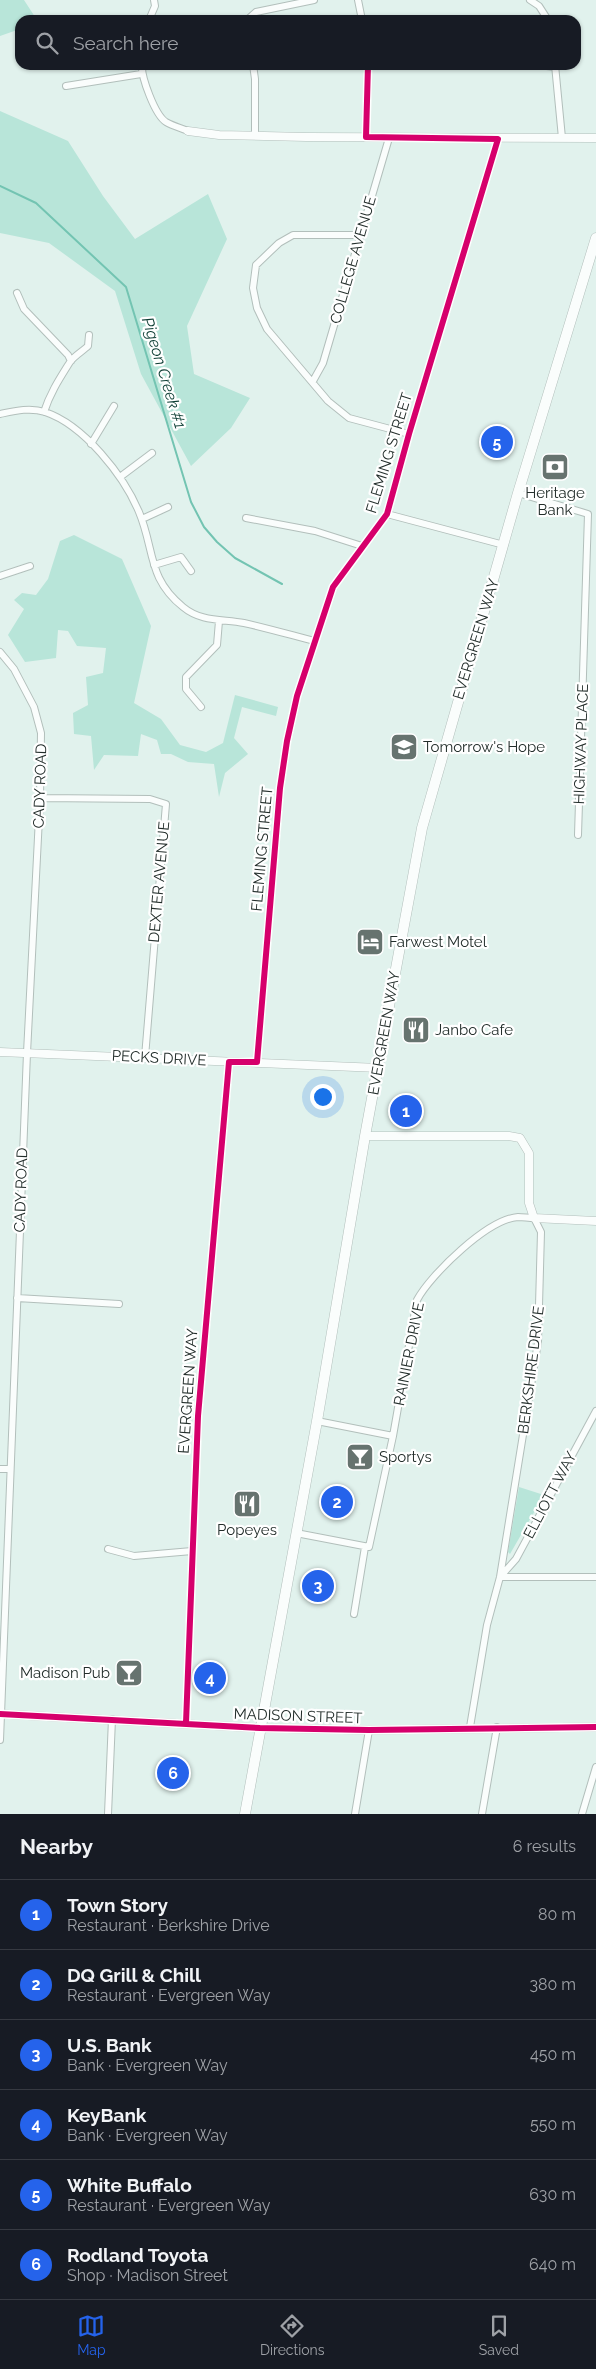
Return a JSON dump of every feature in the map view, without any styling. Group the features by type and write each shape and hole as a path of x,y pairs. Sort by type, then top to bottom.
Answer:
{"main road":[{"name":"EVERGREEN WAY","path":"245,1814 317,1421 365,1136 422,828 518,494 596,238"}],"street":[{"path":"151,15 154,0"},
{"path":"253,15 256,12 314,0"},
{"path":"358,0 361,15"},
{"path":"530,0 539,6 545,15"},
{"path":"141,70 141,74 152,100 164,121 188,131 219,135 366,138 596,138"},
{"path":"254,70 255,136"},
{"path":"366,138 368,70"},
{"path":"555,70 562,138"},
{"path":"66,86 141,74"},
{"name":"COLLEGE AVENUE","path":"313,381 323,363 389,138"},
{"name":"FLEMING STREET","path":"257,1062 280,788 287,741 314,641 334,587 387,514 409,434 498,139"},
{"path":"359,235 293,235 265,254 256,265 253,288 258,308 267,329 328,401 349,418 409,434"},
{"path":"17,293 24,309 68,355 70,361"},
{"path":"44,412 49,396 67,370 70,361 88,346 89,335"},
{"path":"91,444 114,406"},
{"path":"0,414 21,410 44,412 80,434 91,444 128,488 142,519 156,576 168,593 183,608 200,618 243,623 314,641"},
{"path":"120,477 152,453"},
{"name":"HIGHWAY PLACE","path":"518,494 588,514 578,835"},
{"path":"142,519 168,507"},
{"path":"387,514 504,545"},
{"path":"246,518 316,531 362,546"},
{"path":"154,565 180,557 191,571"},
{"path":"0,576 30,566"},
{"path":"201,707 186,689 186,677 217,645 218,621"},
{"name":"CADY ROAD","path":"0,652 14,669 36,712 41,733 40,798 27,1053 0,1740"},
{"name":"DEXTER AVENUE","path":"40,798 150,799 166,804 145,1057"},
{"name":"PECKS DRIVE","path":"0,1052 379,1068"},
{"name":"EVERGREEN WAY","path":"186,1724 198,1416 228,1062"},
{"name":"BERKSHIRE DRIVE","path":"365,1136 509,1136 520,1138 529,1152 529,1203 541,1232 538,1342 500,1577 487,1625 470,1727"},
{"name":"RAINIER DRIVE","path":"365,1547 369,1548 393,1436 418,1300 425,1286 473,1241 498,1224 517,1217 534,1218"},
{"path":"534,1218 596,1220"},
{"path":"17,1298 119,1304"},
{"name":"ELLIOTT WAY","path":"500,1577 516,1559 596,1411"},
{"path":"317,1421 393,1436"},
{"path":"0,1469 10,1469"},
{"path":"296,1533 365,1547 354,1614"},
{"path":"108,1549 134,1556 192,1551"},
{"path":"500,1577 596,1577"},
{"name":"MADISON STREET","path":"1,1714 260,1728 369,1730 596,1726"},
{"path":"108,1814 112,1719"},
{"path":"482,1814 496,1727"},
{"path":"355,1814 369,1730"},
{"path":"582,1814 596,1767"}],"green space":[{"path":"0,0 24,0 34,15 15,15 15,31 0,36"},
{"path":"0,111 68,141 103,196 135,239 208,194 227,239 187,326 194,374 250,398 231,428 191,466 141,374 115,291 49,243 0,233"},
{"path":"74,535 122,559 151,626 134,703 161,719 180,745 206,752 223,743 235,695 278,707 276,716 242,707 234,738 248,754 225,773 219,797 214,764 188,762 171,754 161,754 157,740 141,734 138,756 104,755 94,770 91,736 74,734 73,713 88,705 86,677 103,673 106,648 77,646 68,631 58,630 56,658 25,662 8,635 24,609 14,600 22,593 36,595 48,579 60,541"},
{"path":"519,1487 544,1495 510,1554 508,1552"}],"waterway":[{"name":"Pigeon Creek #1","path":"0,186 36,203 126,287 191,502 204,527 235,558 282,584"}],"cycle path":[{"path":"186,1723 198,1416 229,1062 257,1062 280,788 287,741 297,696 333,587 387,514 409,434 498,139 366,137 368,70"},
{"path":"0,1714 260,1728 369,1730 596,1727"}],"place":[{"name":"White Buffalo","path":"497,442"},
{"name":"Heritage Bank","path":"555,467"},
{"name":"Tomorrow's Hope","path":"404,747"},
{"name":"Farwest Motel","path":"370,942"},
{"name":"Janbo Cafe","path":"416,1030"},
{"name":"Town Story","path":"406,1111"},
{"name":"Sportys","path":"360,1457"},
{"name":"DQ Grill & Chill","path":"337,1502"},
{"name":"Popeyes","path":"247,1504"},
{"name":"U.S. Bank","path":"318,1586"},
{"name":"Madison Pub","path":"129,1673"},
{"name":"KeyBank","path":"210,1678"},
{"name":"Rodland Toyota","path":"173,1773"}]}
